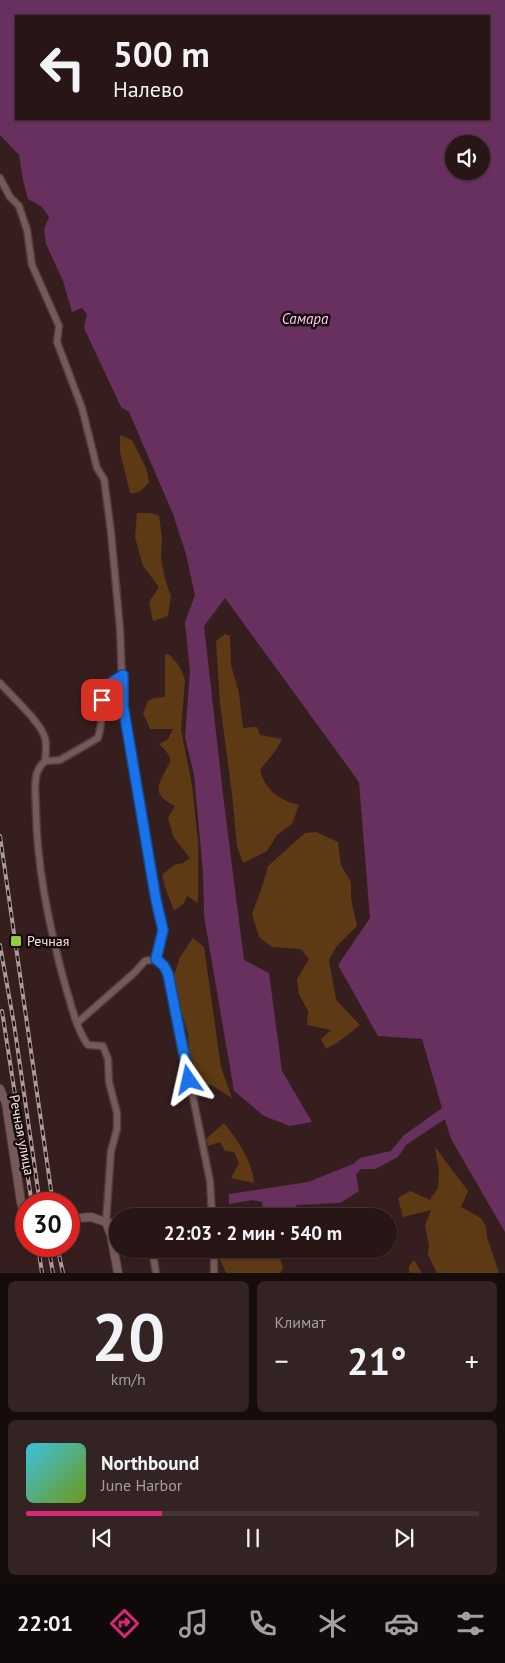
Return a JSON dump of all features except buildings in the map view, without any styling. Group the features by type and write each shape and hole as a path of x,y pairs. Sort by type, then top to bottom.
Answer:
{"street":[{"path":"0,178 10,198"},
{"path":"0,192 19,206 27,230 32,265 59,326 57,342 82,408 98,468 104,479 111,532 123,675 123,705 156,900 163,930 156,959"},
{"path":"118,1273 116,1253 106,1222 111,1151 117,1129 117,1113 109,1082 108,1059 103,1046 88,1045 82,1036 54,946 36,834 36,775 40,766 46,761 60,760 98,738 101,730 102,700 106,686 123,675"},
{"path":"0,684 41,730 47,746 46,761"},
{"path":"77,1024 145,961 156,959"},
{"path":"156,959 164,966 168,974 210,1181 212,1208"},
{"name":"Речная улица","path":"0,1089 6,1103 19,1192"},
{"path":"80,1218 91,1218 109,1222"},
{"path":"154,1258 156,1273"},
{"path":"214,1258 214,1273"}],"shaded area":[{"path":"120,435 132,440 146,468 149,482 136,493 130,493 120,452"},
{"path":"137,513 151,513 159,516 162,538 161,559 171,596 168,616 153,621 149,602 159,587 143,566 135,537"},
{"path":"225,634 230,636 231,665 239,693 243,728 257,727 260,735 282,739 260,770 262,777 269,789 279,797 299,805 292,824 277,835 267,851 243,863 237,846 220,704 216,641"},
{"path":"165,654 170,655 180,667 185,680 181,730 192,785 198,842 198,903 187,896 184,903 174,911 162,875 174,865 183,863 190,858 174,838 168,818 175,806 164,799 159,792 159,784 170,759 159,744 168,739 173,729 150,729 143,713 148,701 154,698 165,697"},
{"path":"316,832 338,842 341,865 351,882 351,899 357,926 336,947 329,960 336,1000 360,1025 326,1049 321,1039 331,1030 307,1025 308,1011 299,994 297,979 309,959 301,949 272,947 259,937 252,914 268,866 305,833"},
{"path":"193,938 204,947 221,1067 232,1098 211,1085 197,1084 189,1053 188,1034 173,978 180,957"},
{"path":"224,1123 244,1151 251,1167 254,1183 231,1178 239,1163 234,1152 225,1151 220,1142 208,1146 206,1139"},
{"path":"435,1147 468,1191 461,1207 481,1218 486,1227 487,1237 499,1273 437,1273 428,1255 429,1246 425,1225 431,1210 403,1217 398,1198 410,1191 430,1200 438,1188 439,1171"},
{"path":"219,1258 280,1258 283,1267 281,1273 226,1273"},
{"path":"414,1260 422,1273 409,1273 409,1266"}],"water":[{"name":"Самара","path":"0,0 505,0 505,1232 451,1139 445,1119 406,1145 398,1157 375,1169 361,1169 356,1175 359,1191 340,1203 296,1205 297,1208 267,1208 263,1207 262,1202 253,1200 229,1204 229,1194 308,1182 353,1164 360,1158 391,1151 403,1136 442,1108 422,1039 378,1036 338,965 370,918 359,782 225,598 204,626 244,960 269,973 282,1071 312,1122 290,1126 264,1116 234,1091 204,916 203,872 194,775 185,737 190,672 185,622 195,595 186,554 173,514 129,412 121,407 84,328 87,314 82,308 72,312 63,281 46,244 44,229 49,217 41,206 28,199 19,155 0,135"}],"railway":[{"path":"0,836 51,1192"},
{"path":"0,945 14,1024 38,1192"},
{"path":"2,1011 30,1192"},
{"path":"40,1257 42,1273"},
{"path":"50,1257 53,1273"},
{"path":"59,1257 63,1273"}],"place":[{"name":"Речная","path":"16,941"}],"route":[{"path":"102,700 106,686 123,675 123,705 156,900 163,930 156,959 164,966 168,974 189,1080"}]}
